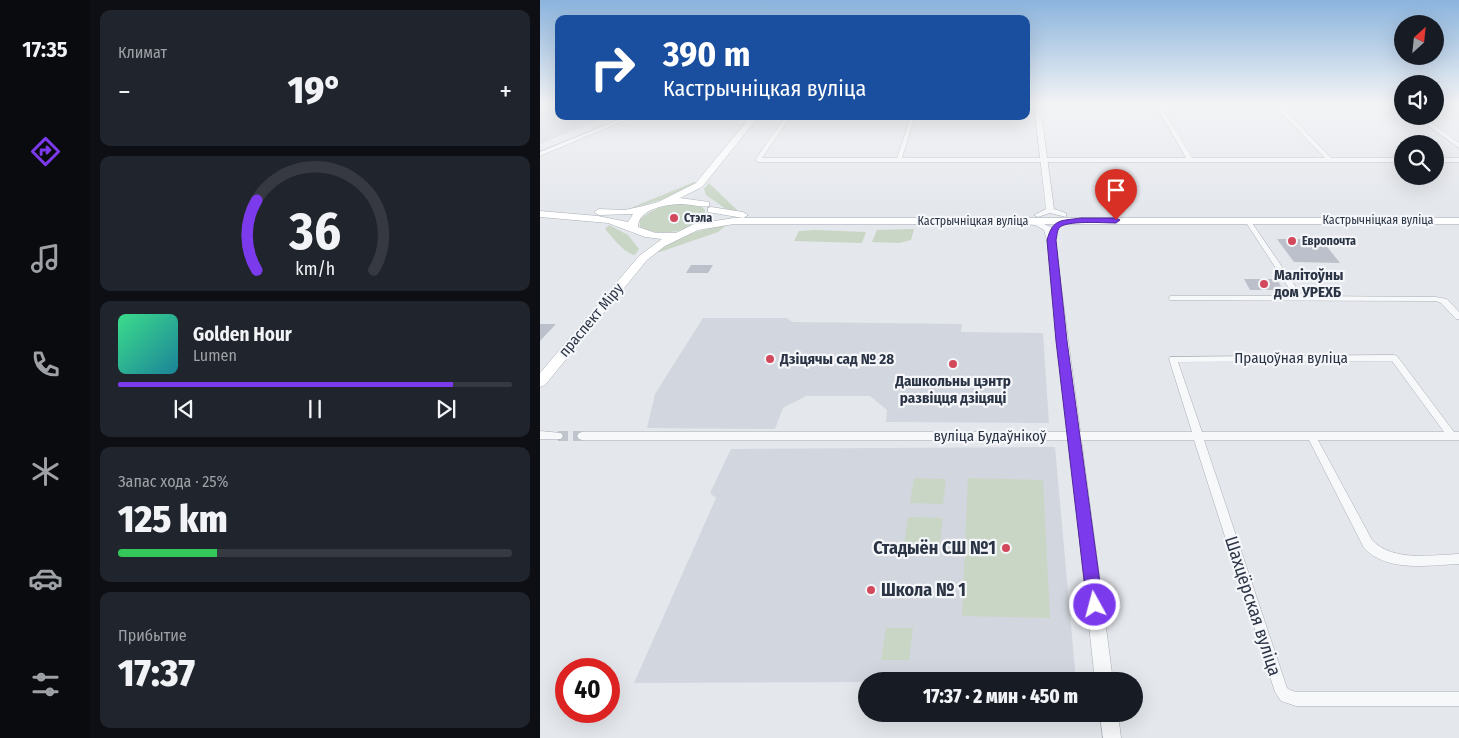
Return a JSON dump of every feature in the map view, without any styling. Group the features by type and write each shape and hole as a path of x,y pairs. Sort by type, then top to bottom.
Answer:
{"main road":[{"path":"540,207 625,213 661,204 699,185 736,139"},
{"path":"698,227 706,222 710,216 709,207 699,192 699,185"},
{"name":"Кастрычніцкая вуліца","path":"661,204 682,201 738,215 1459,215"},
{"path":"643,258 644,245 636,230 636,217 645,209"},
{"path":"540,214 606,220 654,236 683,233"},
{"name":"Кастрычніцкая вуліца","path":"683,233 698,227 734,221 1459,221"},
{"name":"праспект Міру","path":"540,382 643,258 661,244 683,233"}],"street":[{"path":"540,154 578,139"},
{"path":"772,139 758,160 1394,160"},
{"path":"899,160 906,139"},
{"path":"1041,139 1050,210"},
{"path":"1178,139 1190,160"},
{"path":"1311,139 1330,160"},
{"path":"1444,160 1459,160"},
{"path":"1038,215 1050,210 1063,215"},
{"path":"1051,240 1054,229 1058,224 1081,220"},
{"path":"1020,221 1036,223 1048,229 1051,240 1103,672"},
{"path":"1248,221 1299,298"},
{"path":"1173,298 1436,299 1444,301 1459,317"},
{"name":"Працоўная вуліца","path":"1198,436 1173,359 1394,358 1455,436"},
{"path":"540,435 558,436"},
{"path":"1311,435 1368,544 1376,553 1389,559 1459,559"},
{"name":"вуліца Будаўнікоў","path":"582,436 1455,436"},
{"name":"Шахцёрская вуліца","path":"1198,436 1282,692 1286,696 1296,699 1459,699"},
{"path":"1109,722 1112,738"}],"shaded area":[{"path":"540,139 551,139 540,144"},
{"path":"703,318 787,318 792,322 962,324 961,332 1043,333 1049,423 886,422 887,410 870,396 806,396 783,408 775,429 647,428 655,394"},
{"name":"Школа № 1","path":"1055,447 1075,672 858,672 858,682 634,683 716,498 710,493 731,449"}],"green space":[{"path":"698,182 667,198 626,210"},
{"path":"709,183 737,210 736,212 726,209 706,195 704,189"},
{"path":"683,203 701,206 705,210 703,217 689,228 678,231 657,232 640,227 640,220 654,210"},
{"path":"728,224 718,232 657,253 671,241 680,237"},
{"path":"609,225 628,235 639,249 635,255 623,248 605,229"},
{"path":"914,229 911,240 899,243 872,242 877,230"},
{"path":"799,231 866,232 862,243 794,241"},
{"path":"914,478 946,479 943,504 910,503"},
{"name":"Стадыён СШ №1","path":"968,478 1043,480 1050,618 962,616"},
{"path":"908,517 943,518 939,553 903,552"},
{"path":"886,628 913,628 909,660 881,660"}],"building":[{"path":"1277,239 1321,239 1340,263 1294,262"},
{"path":"691,265 713,265 708,273 686,273"},
{"name":"Малітоўны дом УРЕХБ","path":"1244,279 1277,279 1283,290 1250,290"},
{"path":"540,324 556,324 540,341"}],"tunnel":[{"path":"558,436 582,436"}],"place":[{"name":"Стэла","path":"674,218"},
{"name":"Европочта","path":"1292,241"},
{"name":"Малітоўны дом УРЕХБ","path":"1264,284"},
{"name":"Дзіцячы сад № 28","path":"770,359"},
{"name":"Дашкольны цэнтр развіцця дзіцяці","path":"953,364"},
{"name":"Стадыён СШ №1","path":"1006,548"},
{"name":"Школа № 1","path":"871,590"}],"route":[{"path":"1095,605 1058,312 1051,240 1054,229 1058,224 1081,220 1116,220"}]}
